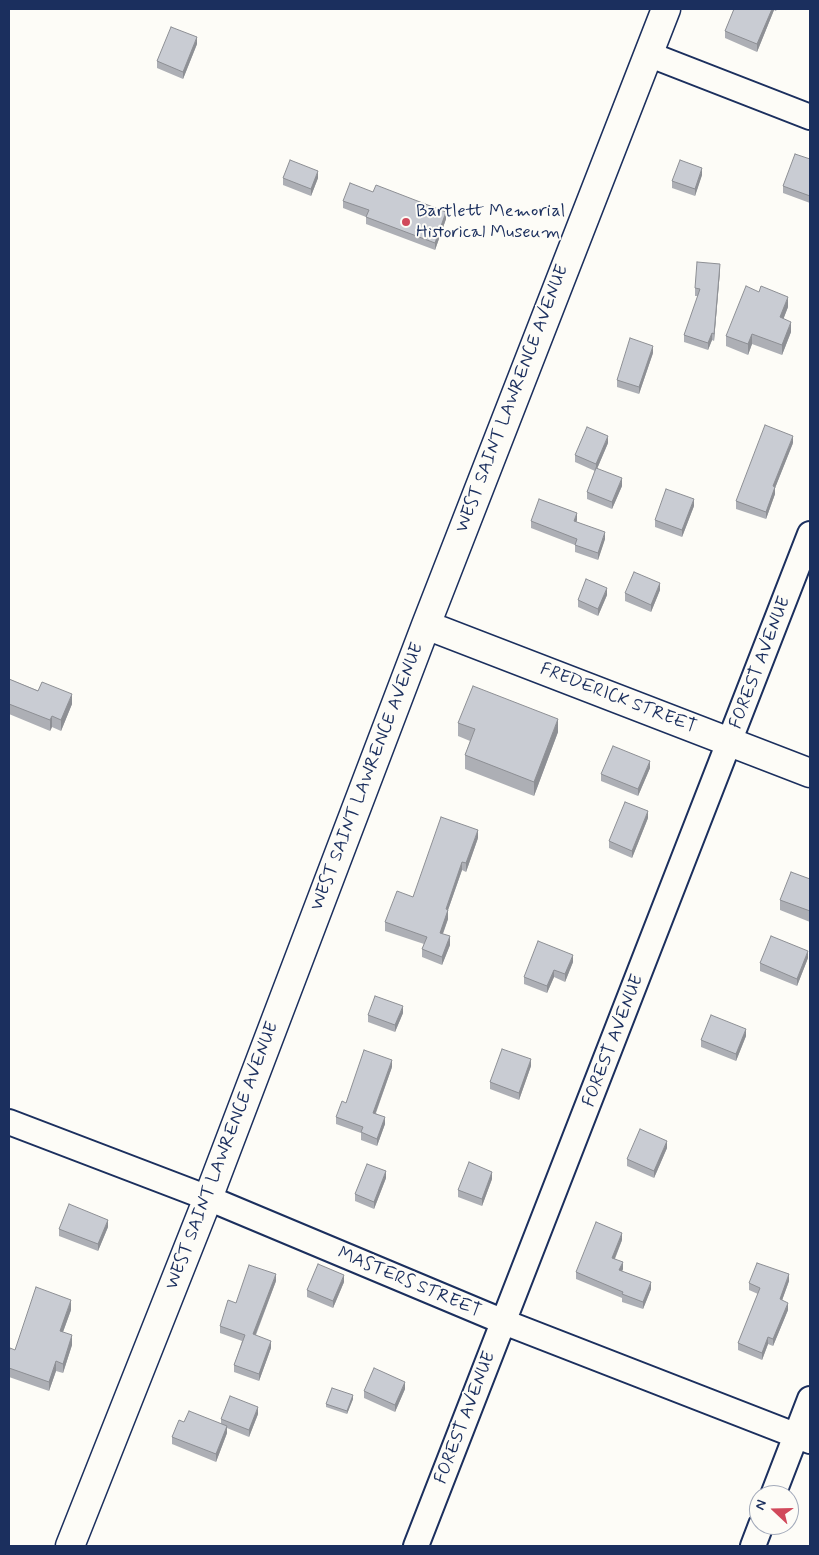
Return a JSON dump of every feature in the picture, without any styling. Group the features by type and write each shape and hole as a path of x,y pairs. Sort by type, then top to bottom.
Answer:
{"street":[{"name":"WEST SAINT LAWRENCE AVENUE","path":"70,1546 208,1198 426,625 666,9"},
{"path":"648,54 810,117"},
{"name":"FOREST AVENUE","path":"416,1546 810,534"},
{"name":"FREDERICK STREET","path":"426,625 810,773"},
{"name":"MASTERS STREET","path":"9,1122 208,1198 504,1322 803,1438"},
{"path":"778,1485 803,1438 810,1399"}],"building":[{"path":"734,9 772,9 757,44 725,31"},
{"path":"171,27 197,37 183,72 157,61"},
{"path":"795,154 810,159 810,196 783,186"},
{"path":"290,160 318,171 311,189 283,178"},
{"path":"680,160 702,168 695,189 672,181"},
{"name":"Bartlett Memorial Historical Museum","path":"350,183 373,192 376,185 446,212 435,243 366,217 369,210 343,201"},
{"path":"697,262 720,264 714,334 712,333 708,343 684,335 700,289 695,288"},
{"path":"746,286 759,292 761,286 788,297 780,317 791,322 782,345 752,334 748,344 726,336"},
{"path":"630,338 653,346 639,387 617,380"},
{"path":"765,425 793,436 773,486 775,487 766,512 736,501"},
{"path":"587,427 608,436 596,464 575,455"},
{"path":"596,468 622,478 612,502 587,492"},
{"path":"666,489 694,499 682,530 655,520"},
{"path":"539,499 577,513 574,521 605,532 598,553 575,545 577,539 531,521"},
{"path":"634,572 660,583 651,605 625,593"},
{"path":"586,579 607,588 598,609 578,600"},
{"path":"9,679 38,691 42,682 72,694 61,720 52,716 50,720 9,704"},
{"path":"473,686 558,719 534,782 465,755 475,729 458,723"},
{"path":"613,746 650,761 638,789 601,774"},
{"path":"625,802 648,811 632,851 609,841"},
{"path":"441,817 478,830 466,863 462,862 446,909 448,910 440,933 450,936 442,957 422,949 427,937 385,922 397,891 413,897"},
{"path":"791,872 810,879 810,911 780,900"},
{"path":"771,936 808,951 797,979 760,963"},
{"path":"538,941 573,955 565,974 554,970 547,986 524,977"},
{"path":"375,996 403,1006 395,1025 368,1015"},
{"path":"711,1015 746,1029 736,1054 701,1040"},
{"path":"502,1049 531,1059 519,1093 490,1082"},
{"path":"364,1050 392,1060 373,1113 385,1117 377,1139 361,1132 363,1127 336,1117 342,1101 346,1103"},
{"path":"640,1129 667,1141 654,1171 627,1159"},
{"path":"469,1162 492,1172 482,1199 458,1190"},
{"path":"367,1164 386,1171 374,1202 355,1194"},
{"path":"69,1204 108,1220 98,1244 59,1229"},
{"path":"596,1222 622,1233 612,1258 623,1262 619,1270 651,1282 643,1302 576,1272"},
{"path":"757,1263 789,1274 780,1299 788,1303 773,1339 768,1337 762,1353 738,1343 760,1288 749,1283"},
{"path":"318,1264 344,1275 333,1301 307,1290"},
{"path":"249,1265 276,1274 253,1334 271,1341 259,1374 234,1365 245,1335 220,1326 228,1300 236,1303"},
{"path":"36,1287 71,1300 60,1331 72,1335 63,1364 56,1361 49,1382 9,1368 10,1348 15,1350"},
{"path":"374,1368 405,1382 395,1405 364,1391"},
{"path":"332,1388 353,1395 347,1411 326,1404"},
{"path":"230,1396 258,1407 249,1430 221,1419"},
{"path":"189,1411 227,1426 216,1454 172,1437 179,1420 184,1422"}],"place":[{"name":"Bartlett Memorial Historical Museum","path":"406,222"}]}
